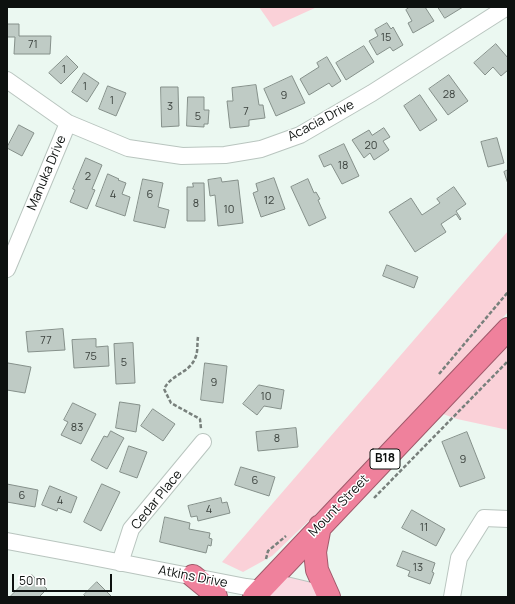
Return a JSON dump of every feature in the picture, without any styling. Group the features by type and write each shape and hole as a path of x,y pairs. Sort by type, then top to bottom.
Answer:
{"highway":[{"name":"Mount Street","path":"258,593 508,329"},
{"path":"320,526 315,552 317,570 329,597"},
{"path":"193,576 215,594 216,597"}],"street":[{"name":"Acacia Drive","path":"68,124 128,148 182,156 225,155 261,149 300,135 372,93 507,7"},
{"name":"Manuka Drive","path":"7,80 68,124 7,269"},
{"name":"Cedar Place","path":"120,563 131,529 203,442"},
{"path":"452,597 459,558 484,518 508,519"},
{"name":"Atkins Drive","path":"7,541 193,576 246,587 258,593"},
{"path":"258,593 281,587 323,597"}],"path":[{"path":"198,337 196,355 191,366 167,382 164,389 171,403 200,419 203,442"}],"shaded area":[{"path":"259,7 317,7 273,27"},
{"path":"508,231 508,312 369,463 272,556 243,572 222,562"},
{"path":"508,341 508,430 457,419 440,413"}],"building":[{"path":"410,7 425,7 434,21 413,33 408,23 412,21 406,10"},
{"path":"438,7 463,7 445,18"},
{"path":"387,23 391,29 393,27 403,45 393,51 390,47 377,55 369,41 378,36 375,30"},
{"path":"7,24 19,24 19,36 51,36 50,54 14,54 15,37 7,37"},
{"path":"496,44 508,58 508,70 501,76 493,67 485,75 474,63"},
{"path":"364,46 374,62 346,80 336,63"},
{"path":"67,56 78,67 61,84 49,73"},
{"path":"327,57 341,81 332,87 329,83 309,95 300,79 319,67 317,63"},
{"path":"84,73 99,83 87,102 72,92"},
{"path":"449,75 468,101 448,115 429,89"},
{"path":"292,76 305,103 276,116 264,89"},
{"path":"256,85 259,105 263,105 265,118 249,120 249,126 230,128 227,101 233,101 232,88"},
{"path":"108,86 126,93 116,116 99,109"},
{"path":"161,87 178,87 179,126 162,127"},
{"path":"420,95 437,120 420,131 404,106"},
{"path":"188,97 204,97 204,110 209,110 208,124 204,124 204,127 187,126"},
{"path":"19,125 34,133 22,156 7,148"},
{"path":"384,128 390,137 383,141 389,150 374,160 370,153 364,158 352,140 369,130 372,135"},
{"path":"497,138 504,163 488,167 481,142"},
{"path":"344,144 359,176 342,184 331,164 324,167 319,156"},
{"path":"86,158 102,165 92,189 95,190 87,209 70,202 75,190 73,189"},
{"path":"508,170 508,184 504,172"},
{"path":"108,174 126,183 122,194 130,197 125,216 96,206"},
{"path":"221,178 222,182 238,180 243,223 218,226 215,195 210,196 208,180"},
{"path":"274,178 285,209 261,217 253,193 258,191 256,184"},
{"path":"143,179 163,183 158,207 169,210 165,228 134,221"},
{"path":"308,179 314,193 316,192 320,199 318,200 326,218 309,226 291,187"},
{"path":"193,183 204,183 205,221 187,221 187,187 193,187"},
{"path":"454,187 466,204 456,211 461,219 460,220 456,214 441,224 446,232 415,252 389,212 411,198 422,215 440,203 437,199"},
{"path":"387,265 418,277 414,288 383,276"},
{"path":"63,329 65,350 28,352 26,332"},
{"path":"96,339 96,347 108,346 109,366 74,368 72,340"},
{"path":"133,343 135,383 116,384 114,344"},
{"path":"8,363 31,367 25,393 7,390"},
{"path":"205,363 227,366 223,403 201,400"},
{"path":"259,385 284,390 281,409 264,406 257,415 243,404"},
{"path":"120,402 140,405 136,432 116,428"},
{"path":"73,403 96,414 81,444 61,435 68,422 64,420"},
{"path":"153,409 175,424 163,441 141,426"},
{"path":"296,428 298,447 258,451 256,432"},
{"path":"111,431 124,438 107,469 91,460 104,436 107,437"},
{"path":"467,432 485,478 460,487 442,442"},
{"path":"129,446 147,452 137,478 120,472"},
{"path":"241,467 275,477 269,496 235,485"},
{"path":"7,484 38,490 35,507 7,502"},
{"path":"102,484 120,492 101,531 84,522"},
{"path":"50,486 77,497 71,513 58,508 57,511 42,505"},
{"path":"221,498 222,503 227,502 230,513 198,521 197,516 191,517 188,506"},
{"path":"412,510 445,529 436,546 402,528"},
{"path":"165,517 190,523 189,529 210,533 209,538 212,539 211,546 208,545 206,553 160,542"},
{"path":"403,551 435,563 432,572 434,573 430,584 408,576 410,571 397,566"},
{"path":"32,575 47,589 39,597 10,597"},
{"path":"97,582 111,596 110,597 86,597 84,595"}]}
